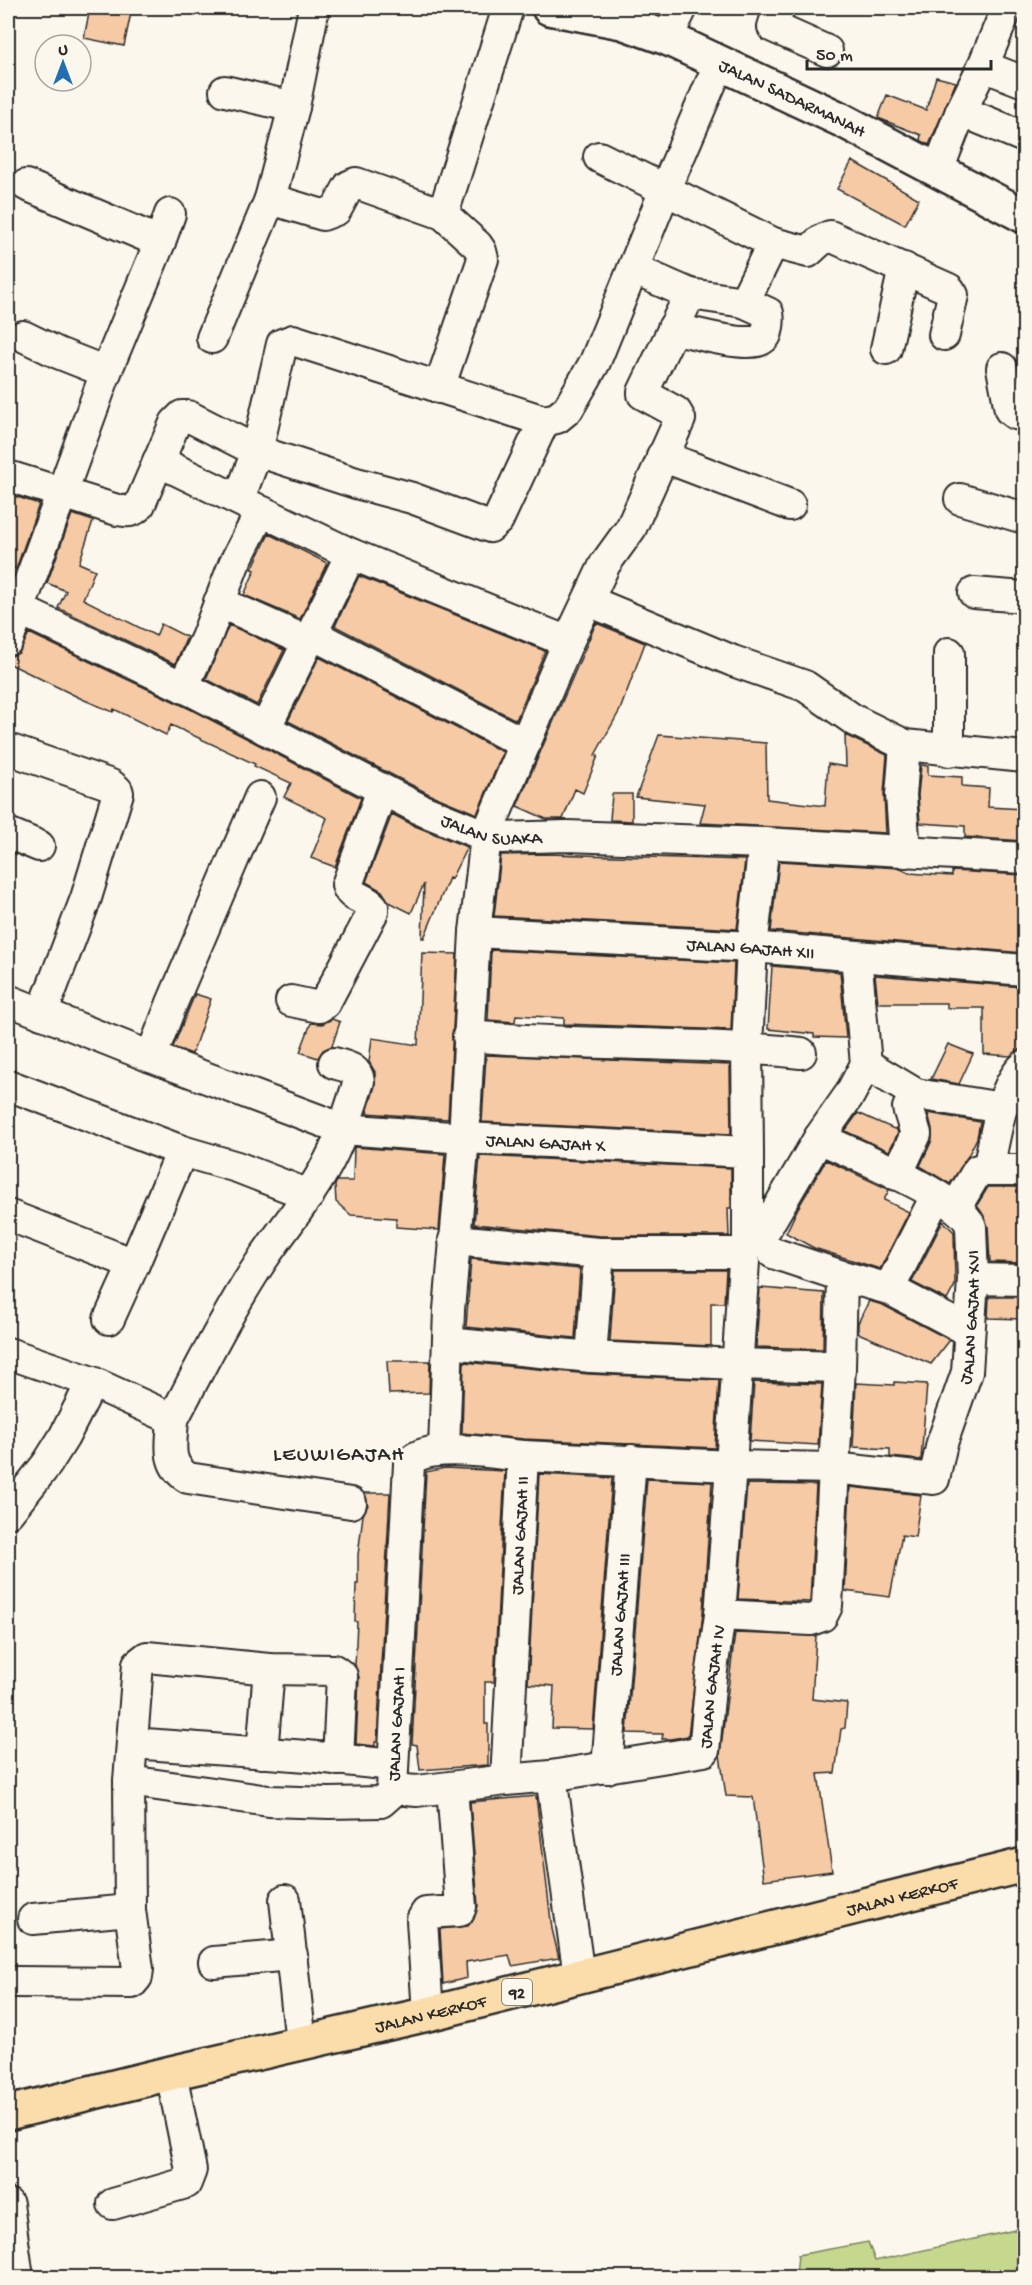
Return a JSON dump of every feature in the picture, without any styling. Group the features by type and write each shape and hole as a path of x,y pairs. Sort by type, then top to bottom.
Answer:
{"main road":[{"name":"JALAN SADARMANAH","path":"549,8 622,22 667,38 842,120 1024,216"},
{"name":"JALAN KERKOF","path":"8,2113 428,2014 1024,1865"}],"street":[{"path":"212,338 270,200 294,107 314,8"},
{"path":"443,214 508,8"},
{"path":"667,38 682,8"},
{"path":"779,8 773,27 827,51"},
{"path":"938,171 961,111 1007,8"},
{"path":"183,687 206,638 234,564 250,505 257,451 282,344 293,340 544,421 557,418 568,409 595,362 720,62"},
{"path":"983,66 1024,82"},
{"path":"225,91 294,107"},
{"path":"961,111 1024,138"},
{"path":"599,157 772,243 808,252 830,236 952,291 944,335"},
{"path":"270,200 323,215 336,210 349,186 356,183 443,214 477,245 482,251 483,259 439,388"},
{"path":"26,185 160,242"},
{"path":"8,640 13,607 62,494 106,372 170,214"},
{"path":"744,302 772,243"},
{"path":"886,349 904,268"},
{"path":"633,269 690,294 744,302 768,313 769,318 766,336 755,342 717,339 674,328"},
{"path":"444,1449 454,1240 464,1138 475,932 486,836 568,642 605,564 631,528 680,419 679,415 643,392 690,294"},
{"path":"23,336 106,372"},
{"path":"1002,368 1010,410 1015,414 1024,415"},
{"path":"8,476 117,510 134,511 140,504 175,423 184,416 191,417 257,451 374,489 412,498 490,527 498,520 544,421"},
{"path":"662,456 790,505"},
{"path":"158,461 351,554 568,642"},
{"path":"960,499 1024,518"},
{"path":"266,729 351,554"},
{"path":"974,594 1024,597"},
{"path":"589,601 733,661 805,686 854,720 905,745 1024,757"},
{"path":"219,602 310,638 525,744"},
{"name":"JALAN SUAKA","path":"13,607 183,687 422,810 486,836 501,838 567,836 764,843 1024,858"},
{"path":"949,653 949,751"},
{"path":"905,745 901,795 905,852"},
{"path":"8,749 111,785 118,793 86,898 42,1014"},
{"path":"291,1001 319,1007 325,1003 373,912 370,903 352,894 346,885 382,790"},
{"path":"151,1057 260,797"},
{"path":"8,833 39,846"},
{"path":"730,1466 736,1364 754,1251 748,1152 747,1047 752,947 764,843"},
{"name":"JALAN GAJAH XII","path":"475,932 752,947 1024,970"},
{"path":"754,1251 819,1138 850,1094 866,1064 856,956"},
{"name":"JALAN GAJAH X","path":"8,1000 151,1057 343,1129 464,1138 748,1152"},
{"path":"468,1036 521,1041 747,1047 801,1053"},
{"path":"988,1169 1002,1108 1016,1075 1024,1066 1024,1058"},
{"path":"333,1063 354,1069 359,1081 343,1129 325,1169 262,1260 173,1419 173,1463 178,1472 188,1478 351,1503"},
{"path":"866,1064 916,1094 1002,1108"},
{"path":"8,1085 182,1151 237,1167 309,1195"},
{"path":"897,1175 916,1134 908,1108 916,1094"},
{"path":"819,1138 946,1201"},
{"path":"109,1319 182,1151"},
{"path":"889,1289 946,1201 976,1172 988,1169 1024,1170"},
{"name":"JALAN GAJAH XVI","path":"934,1479 942,1443 967,1372 973,1279 969,1221 946,1201"},
{"path":"8,1215 134,1264"},
{"path":"454,1240 599,1253 754,1251 889,1289 969,1331"},
{"path":"591,1357 599,1253"},
{"path":"720,1615 811,1620 822,1616 827,1606 840,1367 842,1276"},
{"path":"973,1279 1024,1280"},
{"path":"448,1343 591,1357 840,1367"},
{"path":"8,1353 92,1382 173,1419"},
{"path":"8,1513 47,1464 64,1437 92,1382"},
{"name":"JALAN GAJAH I","path":"129,1781 269,1801 381,1802 389,1795 392,1777 409,1464 415,1456 444,1449 523,1456"},
{"name":"JALAN GAJAH II","path":"506,1780 523,1456 730,1466 834,1468 934,1479"},
{"name":"JALAN GAJAH III","path":"607,1768 631,1460"},
{"name":"JALAN GAJAH IV","path":"551,1776 704,1751 720,1615 730,1466"},
{"path":"15,1982 132,1983 137,1977 138,1969 130,1910 129,1781 138,1664 143,1659 147,1657 269,1669 333,1670 342,1676 338,1760"},
{"path":"262,1753 269,1669"},
{"path":"132,1743 338,1760 392,1777 417,1791 551,1776 579,1976"},
{"path":"428,2014 422,1920 426,1913 459,1911 461,1907 452,1787"},
{"path":"285,1900 301,2043"},
{"path":"33,1919 130,1910"},
{"path":"214,1962 292,1955"},
{"path":"113,2204 186,2183 189,2179 191,2170 171,2073"},
{"path":"8,2204 15,2277"}],"green space":[{"path":"1024,2228 1024,2277 780,2277 796,2276 798,2255 868,2242 875,2261"}],"building":[{"path":"90,8 132,8 124,46 93,40 93,33 85,33"},
{"path":"936,77 956,82 929,145 920,140 921,135 878,118 887,95 926,110"},
{"path":"852,161 919,199 905,225 837,189"},
{"path":"8,494 39,504 16,569 8,566"},
{"path":"72,514 93,521 79,563 95,570 83,599 156,636 161,624 187,637 175,664 58,608 66,591 47,583"},
{"path":"269,534 327,563 300,619 244,595 255,570 252,569"},
{"path":"359,576 545,651 516,720 335,626"},
{"path":"596,623 645,643 620,710 595,755 598,756 583,793 575,789 563,819 546,819 517,806"},
{"path":"229,625 284,650 257,705 206,679"},
{"path":"29,633 188,708 361,798 335,867 311,858 327,818 284,797 291,783 171,725 166,735 114,709 113,712 82,699 8,663 8,657 19,653"},
{"path":"319,657 503,752 477,814 429,794 288,721"},
{"path":"659,735 766,743 767,799 825,806 828,764 846,767 845,735 887,755 884,794 886,833 700,823 705,804 636,797"},
{"path":"921,765 928,766 928,775 962,777 962,786 989,788 988,807 1024,809 1024,841 965,837 965,826 920,823 918,795"},
{"path":"612,794 632,794 632,821 610,820"},
{"path":"392,814 467,847 451,879 449,878 424,938 422,938 424,884 411,913 389,902 382,891 366,882"},
{"path":"548,854 745,860 737,929 494,916 501,855"},
{"path":"779,861 900,868 909,873 952,876 952,871 1024,875 1024,953 771,931"},
{"path":"491,950 734,963 731,1030 564,1024 564,1018 516,1015 515,1022 488,1020"},
{"path":"422,953 457,954 448,1119 367,1113 375,1086 375,1072 369,1062 372,1038 418,1045"},
{"path":"772,966 840,972 846,1038 814,1037 814,1034 768,1029"},
{"path":"875,975 1023,987 1024,1049 1010,1056 984,1054 984,1008 947,1008 947,1003 878,1003"},
{"path":"195,994 211,999 192,1054 173,1047"},
{"path":"332,1019 340,1022 332,1046 323,1050 318,1058 300,1052 311,1023 322,1024"},
{"path":"948,1044 973,1054 959,1084 931,1079"},
{"path":"486,1055 730,1065 731,1134 482,1122"},
{"path":"858,1113 896,1128 898,1133 889,1151 845,1131"},
{"path":"928,1113 980,1122 977,1138 950,1184 920,1166 932,1140"},
{"path":"354,1147 445,1154 439,1230 396,1227 396,1218 351,1215 336,1202 335,1185 337,1181 353,1181"},
{"path":"480,1156 731,1168 731,1208 728,1208 729,1236 600,1236 474,1224"},
{"path":"826,1160 886,1188 889,1190 884,1200 909,1212 880,1269 814,1248 786,1233"},
{"path":"988,1187 1023,1187 1021,1227 1024,1227 1024,1263 990,1262 988,1226 977,1205"},
{"path":"943,1221 954,1232 955,1285 947,1300 912,1282"},
{"path":"471,1259 580,1269 575,1338 466,1327"},
{"path":"615,1270 726,1270 724,1303 711,1303 711,1346 610,1341"},
{"path":"760,1288 824,1293 823,1349 756,1347"},
{"path":"989,1297 1024,1297 1024,1319 988,1318"},
{"path":"869,1301 883,1305 950,1340 931,1364 858,1333 858,1323"},
{"path":"387,1361 430,1361 429,1393 389,1394"},
{"path":"464,1362 589,1374 719,1380 715,1448 524,1439 462,1433"},
{"path":"754,1382 822,1384 818,1445 750,1441"},
{"path":"894,1382 927,1384 921,1460 890,1457 890,1449 853,1447 856,1383 894,1385"},
{"path":"445,1468 505,1471 494,1682 485,1682 488,1765 420,1770 417,1745 412,1744 426,1472"},
{"path":"539,1474 612,1478 593,1729 552,1728 554,1686 528,1684"},
{"path":"647,1479 712,1482 703,1613 688,1736 671,1739 662,1739 663,1734 627,1733"},
{"path":"747,1484 816,1485 810,1602 738,1599"},
{"path":"850,1487 921,1495 915,1537 902,1535 890,1597 845,1591"},
{"path":"365,1493 390,1493 375,1746 356,1744 359,1677 355,1665 356,1584 358,1584 358,1555 363,1515 368,1505"},
{"path":"735,1633 816,1636 812,1699 847,1703 845,1728 841,1729 835,1773 818,1774 832,1871 764,1880 753,1797 726,1796 720,1755"},
{"path":"536,1796 552,1929 559,1958 512,1966 509,1955 466,1962 467,1978 443,1984 440,1929 468,1926 474,1919 478,1906 470,1802"}],"district":[{"name":"LEUWIGAJAH","path":"339,1453"}]}
